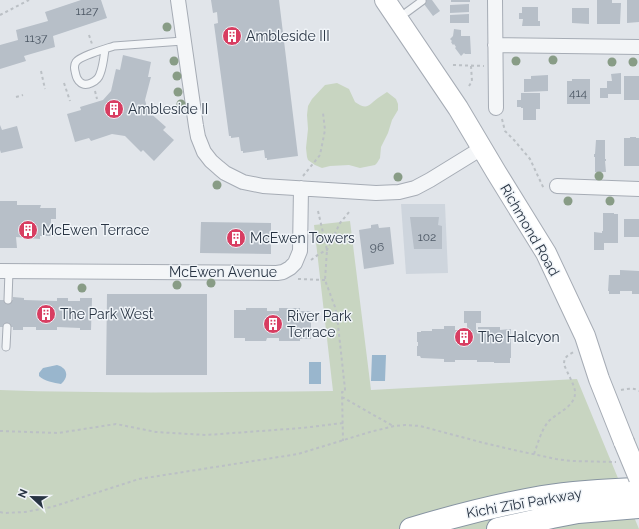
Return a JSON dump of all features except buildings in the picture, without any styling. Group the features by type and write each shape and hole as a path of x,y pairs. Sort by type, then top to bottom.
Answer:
{"highway":[{"name":"Kichi Zībī Parkway","path":"411,529 462,514 543,497 639,489"},
{"name":"Kichi Zībī Parkway","path":"498,529 578,512 639,507"}],"main road":[{"name":"Richmond Road","path":"385,0 467,122 546,253 588,345 599,379 639,478"}],"street":[{"path":"178,0 197,132 204,152 211,161 225,173 243,182 263,186 376,193 398,192 415,188 482,148"},
{"path":"495,0 496,108"},
{"path":"495,45 639,47"},
{"name":"McEwen Avenue","path":"5,271 277,273 290,268 295,264 300,251 301,188"},
{"path":"551,189 639,189"}],"lane":[{"path":"408,12 422,1"},
{"path":"105,50 98,79 93,82 84,84 81,83 77,78 74,67 76,62 81,57 114,46 183,41"},
{"path":"5,271 8,300"},
{"path":"6,327 6,347"}],"path":[{"path":"0,15 28,0"},
{"path":"453,65 487,66"},
{"path":"469,86 472,81 471,66"},
{"path":"41,70 45,89"},
{"path":"64,83 70,101"},
{"path":"16,97 23,95"},
{"path":"496,108 501,118 504,131 514,140 530,159 551,189"},
{"path":"301,188 304,175 320,155 325,130 323,113"},
{"path":"318,211 327,250 325,280 337,316 345,389 345,392 342,392 343,441"},
{"path":"327,250 340,223 350,211"},
{"path":"286,270 296,278 325,280"},
{"path":"534,454 544,427 557,414 568,406 576,394 564,364 565,357 588,345"},
{"path":"620,390 630,388 639,391"},
{"path":"342,397 394,426"},
{"path":"0,431 58,433 116,424 156,432 206,435 302,428 343,423"},
{"path":"0,512 26,512 52,507 139,479 298,454 370,432 405,425 420,426 514,450 571,461 620,462"}],"shaded area":[{"path":"401,204 445,204 448,273 406,274"}],"green space":[{"path":"337,83 349,89 355,102 365,107 387,92 396,99 398,110 392,120 388,133 381,147 380,158 375,165 360,168 349,165 322,168 308,160 306,148 308,106 312,99 325,85"},
{"path":"350,221 371,390 577,379 639,529 0,529 0,390 125,392 333,391 314,225"}],"water":[{"path":"372,355 386,355 385,381 371,381"},
{"path":"309,362 321,362 321,384 309,384"},
{"path":"57,365 61,366 66,373 64,381 61,384 46,380 39,376 39,373 43,368"}],"place":[{"name":"Ambleside III","path":"232,36"},
{"name":"Ambleside II","path":"114,109"},
{"name":"McEwen Terrace","path":"28,230"},
{"name":"McEwen Towers","path":"236,238"},
{"name":"The Park West","path":"46,314"},
{"name":"River Park Terrace","path":"273,324"},
{"name":"The Halcyon","path":"464,337"}]}
